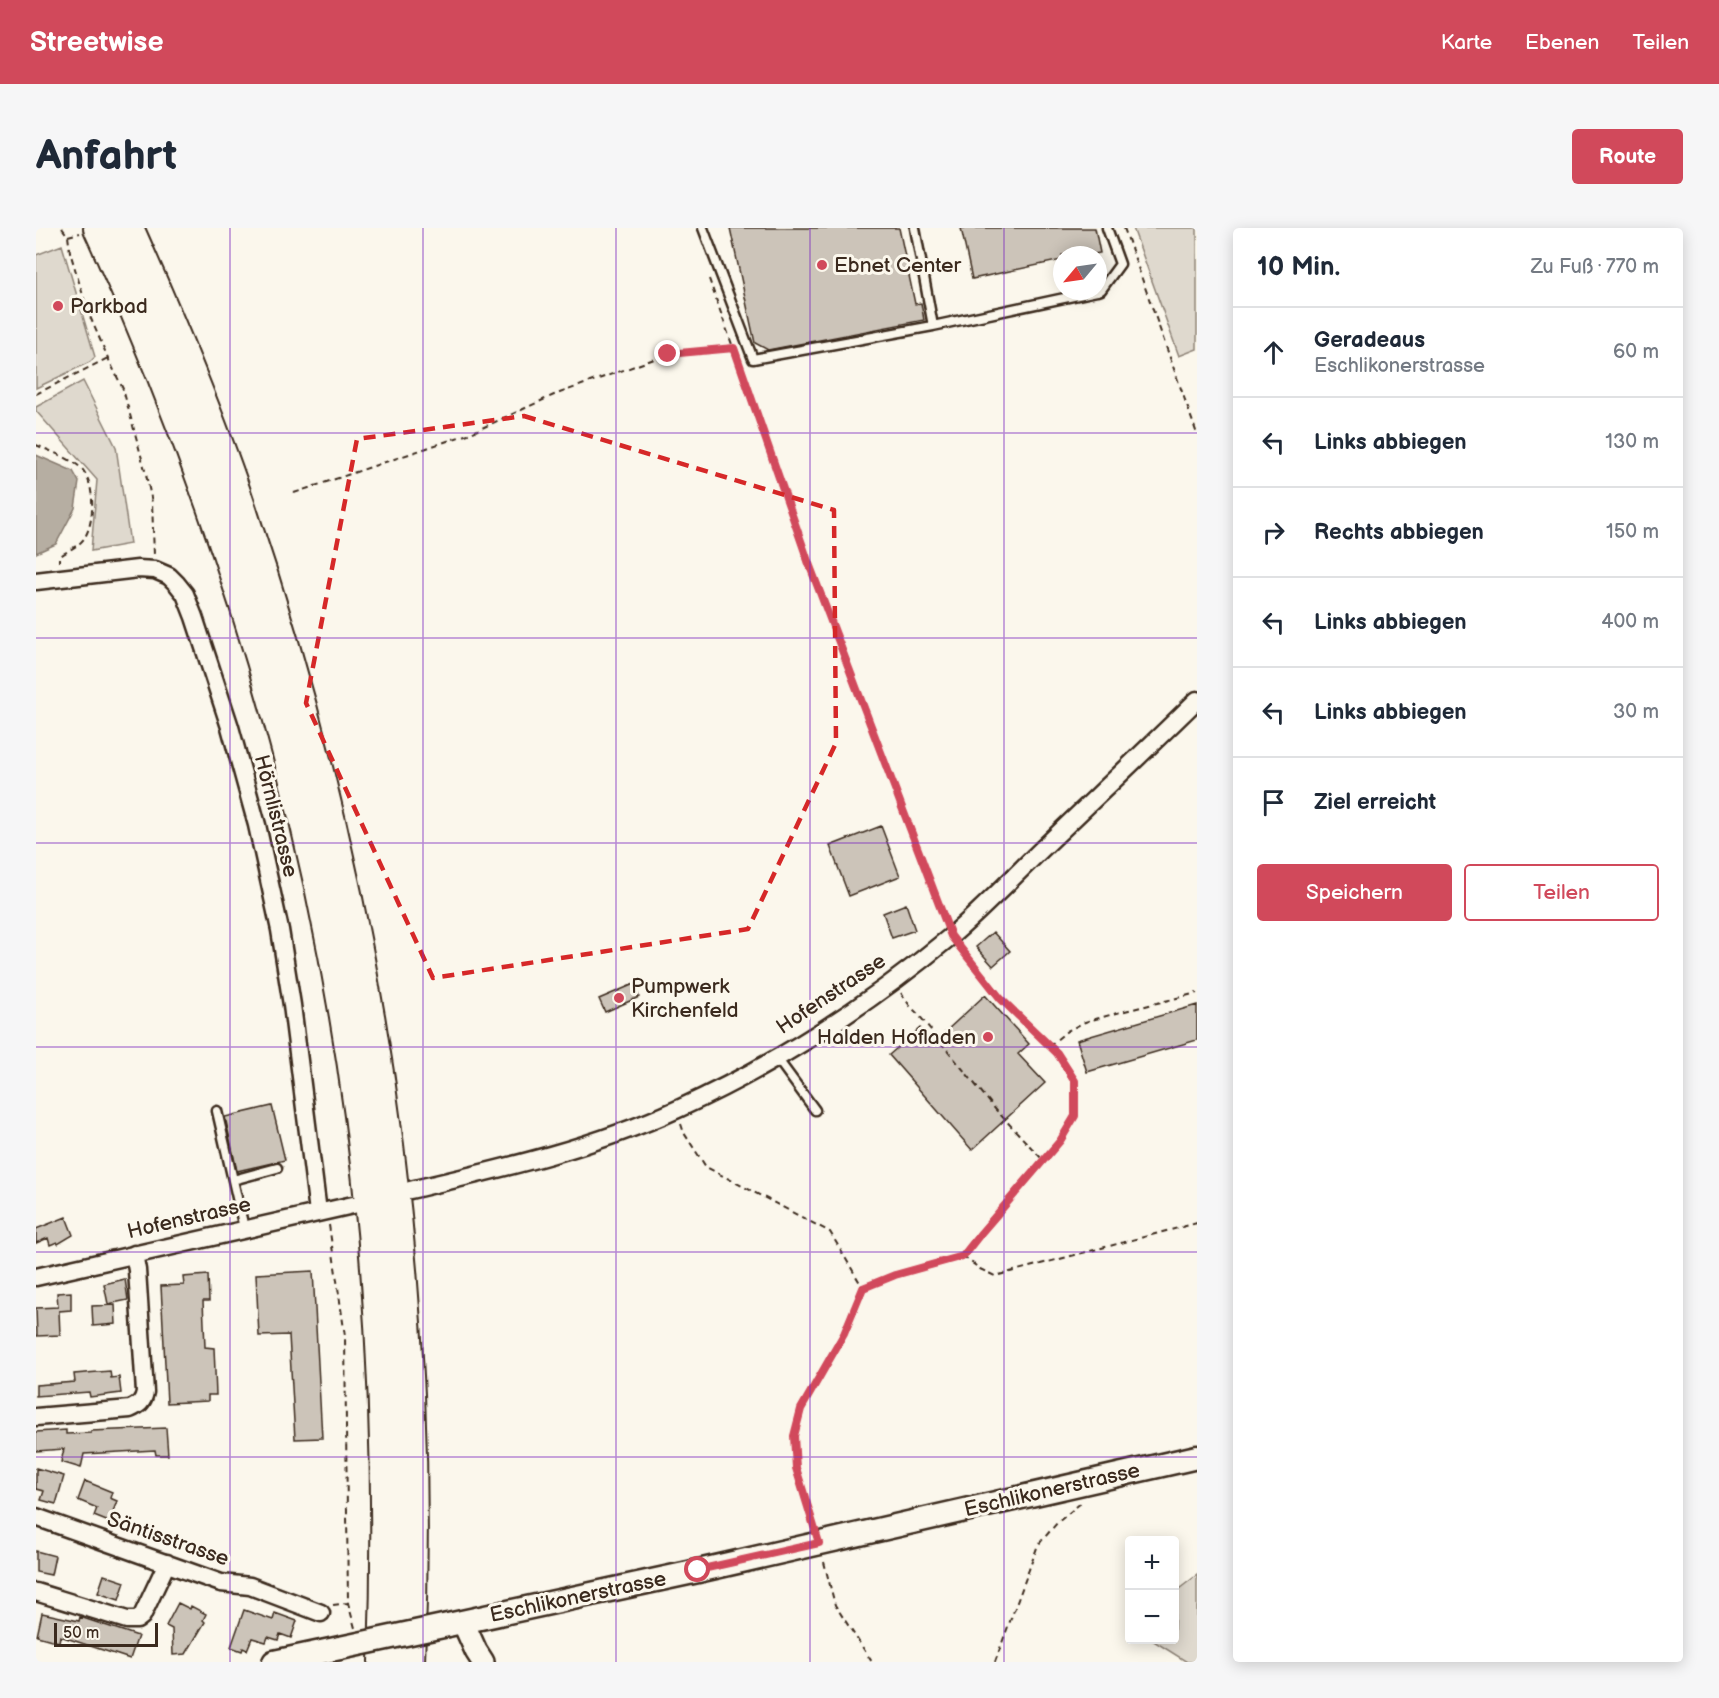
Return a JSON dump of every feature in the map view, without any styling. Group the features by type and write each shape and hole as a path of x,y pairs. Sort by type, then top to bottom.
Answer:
{"highway":[{"path":"107,229 233,566 280,724 323,904 355,1088 374,1241 386,1454 384,1662"},
{"path":"107,229 175,336 208,419 262,573 305,719 348,898 379,1074 398,1227 408,1371 411,1456 409,1662"}],"main road":[{"name":"Eschlikonerstrasse","path":"274,1662 455,1624 1197,1457"}],"street":[{"path":"36,581 138,569 155,570"},
{"name":"Hörnlistrasse","path":"155,570 169,576 177,584 194,617 230,727 257,825 280,930 322,1211"},
{"name":"Hofenstrasse","path":"410,1190 536,1159 605,1137 677,1110 776,1058 868,1000 951,936 1197,700"},
{"name":"Hofenstrasse","path":"36,1276 353,1205"},
{"path":"36,1417 130,1409 143,1401 145,1392 139,1292 134,1254"},
{"name":"Säntisstrasse","path":"36,1517 221,1582 250,1587 321,1613"},
{"path":"36,1592 127,1620 137,1620 142,1616 167,1563"},
{"path":"455,1624 483,1662"}],"lane":[{"path":"703,228 753,359 933,326 1056,300"},
{"path":"915,228 933,326"},
{"path":"1107,228 1120,264 1107,282"},
{"path":"776,1058 815,1110"},
{"path":"217,1111 244,1228"},
{"path":"233,1180 277,1168"}],"path":[{"path":"1124,228 1197,434"},
{"path":"62,229 68,236 70,252 88,312 123,388 146,470 152,502 155,570"},
{"path":"707,272 808,561 951,936 1000,998 1057,1053 1075,1081 1075,1116 1060,1141 963,1256 895,1275 863,1288 844,1334 801,1409 794,1436 796,1468 835,1605 872,1662"},
{"path":"294,493 471,433 554,395 668,354 734,348"},
{"path":"36,394 108,358"},
{"path":"36,445 82,468 91,490 92,514 85,538 59,557 57,578"},
{"path":"891,982 996,1110 1043,1161"},
{"path":"1049,1046 1067,1031 1085,1022 1197,993"},
{"path":"677,1110 684,1133 706,1167 830,1232 863,1288"},
{"path":"322,1211 335,1258 345,1336 348,1602 355,1629"},
{"path":"963,1256 980,1269 995,1276 1197,1223"},
{"path":"995,1662 1038,1545 1057,1523 1081,1503 1101,1479"}],"highlighted area":[{"path":"524,416 834,510 836,743 748,929 433,978 306,703 357,439"}],"shaded area":[{"path":"1133,228 1197,228 1197,349 1179,356"},
{"name":"Parkbad","path":"62,245 95,357 90,362 36,388 36,255"},
{"path":"83,381 116,447 130,544 91,551 97,480 36,411 36,407"},
{"path":"36,455 73,471 79,482 75,508 56,544 36,553"},
{"path":"1197,1575 1197,1662 1187,1662 1158,1644 1179,1644 1179,1589"}],"building":[{"name":"Ebnet Center","path":"730,228 899,228 915,304 921,303 924,320 768,350 755,343"},
{"path":"961,228 1095,228 1099,246 1053,246 1053,262 972,279"},
{"path":"881,826 900,876 849,896 830,846"},
{"path":"906,904 915,930 892,938 883,913"},
{"path":"993,932 1010,951 993,966 976,947"},
{"name":"Pumpwerk Kirchenfeld","path":"634,984 639,997 605,1012 599,999"},
{"path":"985,995 1029,1044 1018,1054 1045,1083 972,1150 889,1055 920,1028 933,1043"},
{"path":"1197,1005 1197,1040 1087,1072 1077,1040"},
{"path":"272,1106 285,1160 237,1171 225,1117"},
{"path":"66,1217 73,1235 58,1244 57,1242 50,1245 48,1238 36,1243 36,1229"},
{"path":"313,1271 322,1438 295,1439 289,1335 259,1336 256,1274"},
{"path":"208,1275 209,1301 203,1301 205,1347 214,1348 216,1395 208,1395 208,1401 167,1403 161,1286 184,1285 183,1277"},
{"path":"125,1279 128,1300 108,1304 104,1284"},
{"path":"71,1292 71,1310 59,1311 60,1335 37,1336 36,1308 58,1307 57,1293"},
{"path":"115,1305 116,1324 93,1326 92,1306"},
{"path":"110,1371 111,1378 119,1377 121,1393 90,1397 89,1392 36,1396 36,1385 75,1382 74,1374"},
{"path":"166,1428 168,1455 156,1455 155,1450 84,1454 81,1468 61,1462 64,1449 36,1451 36,1432 66,1430 66,1434"},
{"path":"36,1468 64,1476 56,1504 41,1500 44,1491 36,1489"},
{"path":"85,1481 112,1492 110,1498 117,1501 109,1522 94,1516 97,1508 78,1500"},
{"path":"36,1551 55,1556 51,1575 36,1572"},
{"path":"104,1575 125,1582 119,1600 98,1593"},
{"path":"178,1603 190,1609 191,1606 206,1614 203,1620 205,1622 186,1654 173,1655 172,1629 166,1626"},
{"path":"244,1610 273,1620 275,1613 297,1621 291,1638 280,1634 278,1640 268,1637 266,1642 252,1638 247,1650 243,1648 242,1651 231,1647"},
{"path":"42,1613 79,1621 80,1617 138,1636 130,1659 60,1636 59,1642 37,1636"}],"place":[{"name":"Ebnet Center","path":"822,265"},
{"name":"Parkbad","path":"58,306"},
{"name":"Pumpwerk Kirchenfeld","path":"619,998"},
{"name":"Halden Hofladen","path":"988,1037"}],"route":[{"path":"668,354 734,348 808,561 951,936 1000,998 1057,1053 1075,1081 1075,1116 1060,1141 963,1256 895,1275 863,1288 844,1334 801,1409 794,1436 796,1468 819,1543 698,1570"}]}
